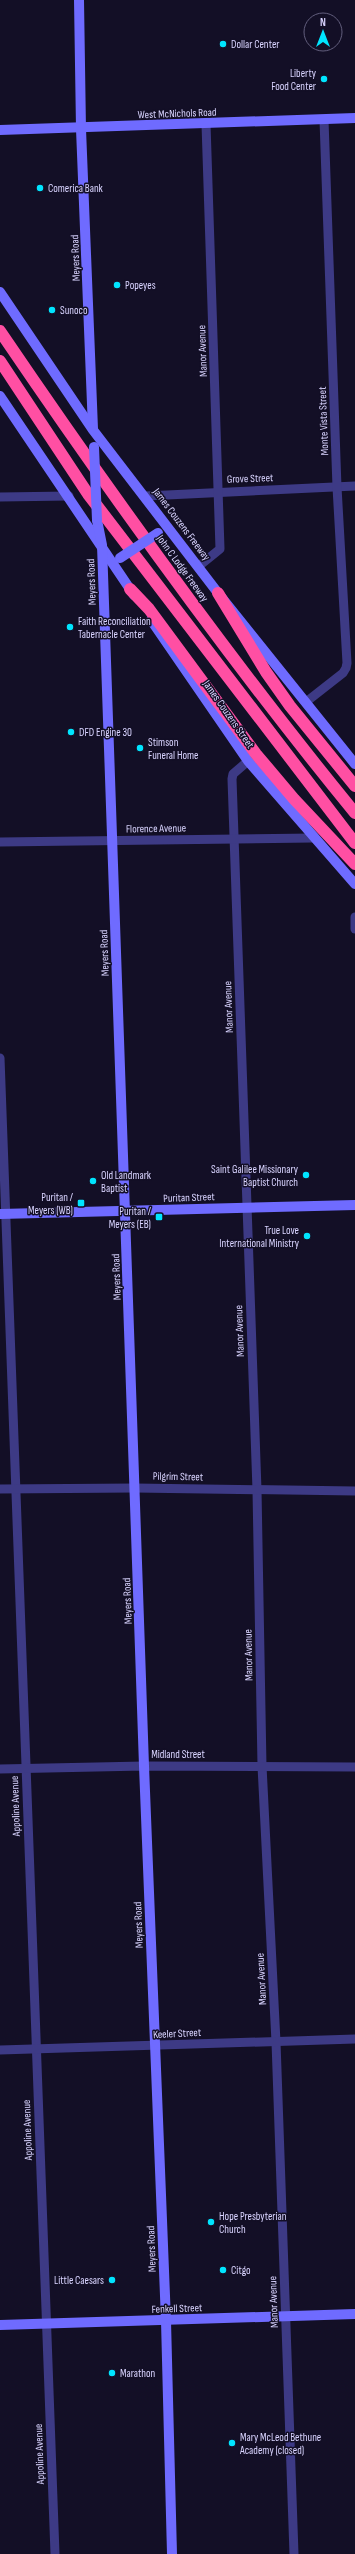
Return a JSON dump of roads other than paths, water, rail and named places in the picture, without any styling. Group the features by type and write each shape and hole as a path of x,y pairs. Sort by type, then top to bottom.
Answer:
{"highway":[{"name":"John C Lodge Freeway","path":"0,331 89,463 282,723 355,813"},
{"path":"0,361 88,494 355,843"},
{"path":"130,589 149,609 256,754 294,799 355,864"},
{"path":"218,593 274,683 355,786"}],"street":[{"name":"Meyers Road","path":"79,0 80,129 97,520 102,545 144,1766 166,2321 172,2554"},
{"name":"West McNichols Road","path":"0,130 80,129 355,118"},
{"name":"Monte Vista Street","path":"306,702 346,668 337,487 324,120"},
{"name":"Manor Avenue","path":"199,566 220,549 206,124"},
{"name":"James Couzens Freeway","path":"0,292 94,430 146,496 218,593 355,764"},
{"path":"1,400 102,545"},
{"name":"Grove Street","path":"146,496 218,491 355,486"},
{"path":"0,497 69,496"},
{"path":"117,561 168,525"},
{"name":"James Couzens Street","path":"102,545 117,561 130,589 186,674 248,761 313,838 355,884"},
{"name":"Manor Avenue","path":"248,761 234,774 232,779 257,1490 262,1766 276,2042 294,2554"},
{"name":"Florence Avenue","path":"0,842 313,838"},
{"path":"355,917 355,929"},
{"name":"Appoline Avenue","path":"0,1058 3,1214 18,1489 25,1768 55,2554"},
{"name":"Puritan Street","path":"3,1214 355,1205"},
{"name":"Pilgrim Street","path":"0,1490 135,1488 355,1491"},
{"name":"Midland Street","path":"0,1769 144,1766 355,1767"},
{"name":"Keeler Street","path":"0,2050 355,2039"},
{"name":"Fenkell Street","path":"0,2325 355,2314"}],"place":[{"name":"Dollar Center","path":"223,44"},
{"name":"Liberty Food Center","path":"324,79"},
{"name":"Comerica Bank","path":"40,188"},
{"name":"Popeyes","path":"117,285"},
{"name":"Sunoco","path":"52,310"},
{"name":"Faith Reconciliation Tabernacle Center","path":"70,627"},
{"name":"DFD Engine 30","path":"71,732"},
{"name":"Stimson Funeral Home","path":"140,748"},
{"name":"Saint Galilee Missionary Baptist Church","path":"306,1175"},
{"name":"Old Landmark Baptist","path":"93,1181"},
{"name":"Puritan / Meyers (WB)","path":"81,1203"},
{"name":"Puritan / Meyers (EB)","path":"159,1217"},
{"name":"True Love International Ministry","path":"307,1236"},
{"name":"Hope Presbyterian Church","path":"211,2222"},
{"name":"Citgo","path":"223,2270"},
{"name":"Little Caesars","path":"112,2280"},
{"name":"Marathon","path":"112,2373"},
{"name":"Mary McLeod Bethune Academy (closed)","path":"232,2443"}]}
